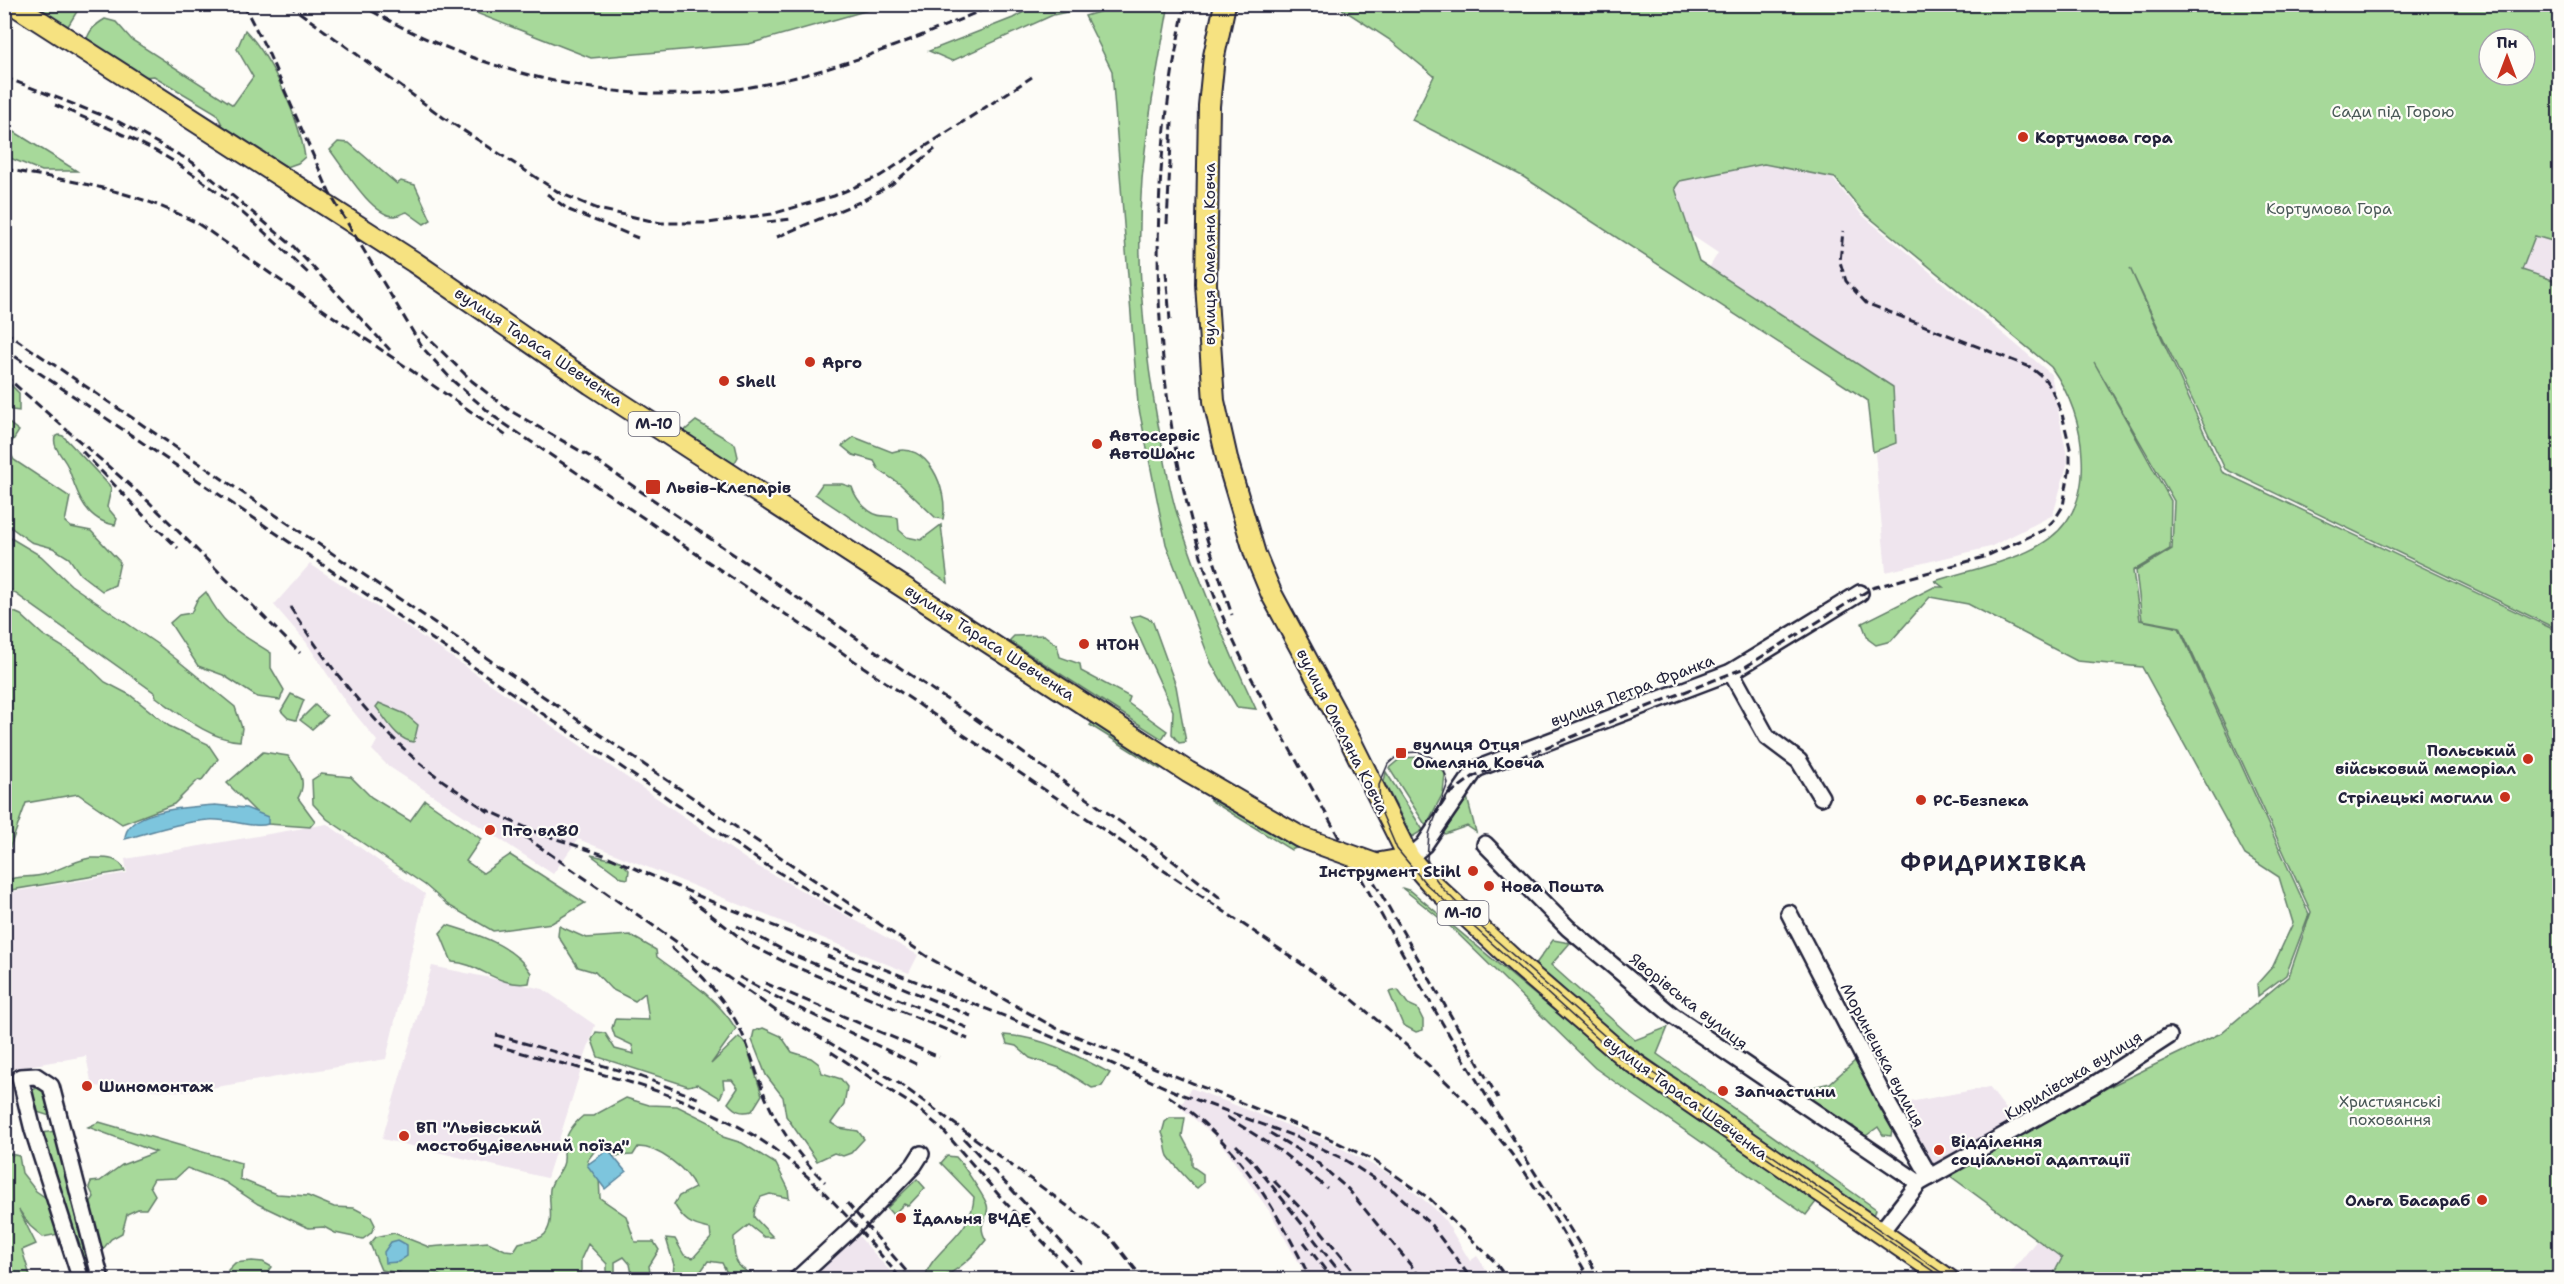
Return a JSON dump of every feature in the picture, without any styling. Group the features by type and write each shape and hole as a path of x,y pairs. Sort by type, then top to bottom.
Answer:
{"main road":[{"name":"вулиця Тараса Шевченка","path":"13,4 414,262 591,384 1188,772 1300,837 1375,864 1409,858 1431,883 1520,966 1625,1057 1949,1280"},
{"name":"вулиця Омеляна Ковча","path":"1225,4 1214,56 1209,106 1206,284 1214,401 1228,463 1248,531 1272,595 1350,740 1409,858"}],"street":[{"name":"вулиця Петра Франка","path":"1409,858 1424,845 1476,769 1731,672 1860,593"},
{"path":"1731,672 1767,737 1799,761 1821,797"},
{"name":"Яворівська вулиця","path":"1485,844 1568,928 1672,1015 1924,1180"},
{"name":"Моринецька вулиця","path":"1789,914 1883,1095 1924,1180"},
{"name":"Кирилівська вулиця","path":"1924,1180 2092,1086 2169,1036"},
{"path":"81,1280 33,1130 20,1077 36,1076 51,1086 101,1280"},
{"path":"796,1280 865,1215 914,1165 921,1154"},
{"path":"1880,1233 1924,1180"}],"shaded area":[{"path":"1735,116 1794,130 1861,214 2051,374 2068,461 2053,515 1990,547 1886,572 1875,453 1897,444 1894,387 1709,268 1718,253 1691,235 1676,188"},
{"path":"2533,230 2559,239 2559,285 2519,272"},
{"path":"310,564 402,623 750,862 918,955 909,973 578,839 553,874 388,766 372,750 377,741 347,704 306,642 274,605"},
{"path":"327,824 425,894 386,1059 186,1092 92,1086 86,1056 5,1070 5,893 127,873 125,859"},
{"path":"432,966 543,989 595,1025 547,1178 382,1139"},
{"path":"1989,1087 2015,1121 1939,1167 1927,1163 1894,1105"},
{"path":"1191,1088 1326,1140 1395,1177 1434,1208 1445,1220 1470,1261 1477,1256 1490,1275 1483,1280 1308,1279 1270,1212 1226,1150 1216,1137 1180,1107"},
{"path":"857,1234 896,1278 894,1280 809,1280"},
{"path":"2037,1240 2062,1258 2050,1279 2005,1280"}],"green space":[{"path":"1038,4 1099,5 1053,15 952,61 929,51 1013,18"},
{"path":"23,5 81,5 68,26"},
{"path":"456,5 886,5 749,44 591,58"},
{"path":"1336,5 2559,5 2559,243 2535,236 2522,270 2559,282 2559,630 2225,469 2130,268 2222,472 2559,632 2559,1279 2051,1279 2062,1258 1949,1175 2065,1108 2221,1033 2289,976 2311,912 2180,627 2142,620 2136,571 2172,549 2174,501 2094,362 2171,501 2170,549 2133,571 2140,620 2179,628 2309,914 2286,975 2258,996 2257,984 2273,966 2293,923 2279,877 2245,855 2142,667 2077,661 1968,604 1930,597 1891,641 1876,645 1868,639 1862,623 1934,587 1943,587 1935,581 2015,557 2038,546 2057,532 2072,513 2080,489 2081,445 2073,410 2064,388 2051,367 1864,213 1835,178 1764,164 1680,181 1675,188 1699,261 1893,387 1896,443 1873,452 1867,400 1522,176 1412,120 1434,76 1390,40"},
{"path":"1119,6 1168,9 1144,158 1140,213 1143,315 1151,383 1176,511 1205,592 1256,709 1237,707 1211,663 1166,544 1138,404 1112,71 1085,16"},
{"path":"105,19 116,22 132,40 233,105 253,77 237,49 245,30 265,56 283,89 297,125 305,157 298,163 287,167 226,132 216,113 154,76 141,77 86,42 93,28"},
{"path":"5,126 77,171 42,171 5,156"},
{"path":"338,142 349,143 397,184 401,181 415,185 431,220 424,224 407,212 394,216 385,214 377,208 359,189 330,150"},
{"path":"5,379 19,393 19,411 5,409"},
{"path":"5,420 19,431 8,448 14,460 70,497 65,522 71,527 91,531 120,562 115,585 102,591 80,574 69,558 53,548 31,542 5,523"},
{"path":"696,421 735,444 738,457 734,464 684,431"},
{"path":"63,436 109,485 111,489 107,507 117,519 115,525 96,517 83,504 68,467 55,445 55,437"},
{"path":"854,437 892,452 904,450 916,453 925,460 939,482 944,507 943,519 936,518 900,484 879,470 874,461 853,455 842,446"},
{"path":"822,484 842,484 852,487 860,502 868,510 878,515 898,518 899,530 907,537 921,540 941,525 948,583 815,494"},
{"path":"4,534 41,556 71,585 160,646 235,707 242,728 240,741 218,736 185,718 156,697 155,693 5,586"},
{"path":"206,592 226,622 271,653 271,668 284,690 280,700 257,697 223,675 198,666 170,623 179,615 191,613 197,600"},
{"path":"5,608 21,615 43,635 79,657 105,682 130,695 169,726 208,744 218,759 201,781 198,780 174,804 122,824 78,794 26,803 5,861"},
{"path":"1140,615 1152,620 1176,686 1186,742 1179,743 1172,734 1173,711 1130,617"},
{"path":"1044,635 1057,645 1060,657 1080,664 1081,671 1130,697 1128,703 1167,731 1162,739 1009,641 1014,636"},
{"path":"291,694 304,700 296,720 288,718 281,711"},
{"path":"379,703 405,714 418,725 414,742 402,738 392,729 376,707"},
{"path":"315,705 327,716 312,729 300,720"},
{"path":"1093,722 1161,764 1160,769 1090,725"},
{"path":"263,752 288,756 296,766 302,781 298,798 315,821 310,827 268,824 227,783"},
{"path":"1419,757 1437,764 1445,774 1443,793 1426,826 1389,768 1401,758"},
{"path":"1386,772 1423,830 1412,837 1384,782"},
{"path":"321,774 351,777 371,797 410,821 425,800 481,839 466,861 483,873 510,855 585,903 552,923 493,931 448,905 425,885 327,819 313,804 312,780"},
{"path":"1466,793 1476,832 1467,826 1445,834 1441,832"},
{"path":"1209,794 1296,848 1291,850 1210,800"},
{"path":"591,855 620,861 629,870 628,879 622,878"},
{"path":"90,858 115,860 125,871 5,891 5,881 10,879 41,875"},
{"path":"1402,888 1411,891 1606,1054 1816,1202 1806,1215 1595,1068 1453,929"},
{"path":"447,925 494,942 514,955 531,973 529,983 507,982 471,966 452,962 440,933"},
{"path":"559,926 586,938 630,935 656,950 657,957 720,1007 736,1029 711,1064 739,1037 746,1044 762,1095 752,1111 738,1111 728,1103 738,1088 732,1080 723,1080 724,1089 720,1098 697,1084 688,1086 598,1057 592,1040 596,1032 605,1033 615,1049 634,1054 632,1045 615,1037 612,1028 615,1019 649,1020 645,993 635,1001 611,989 595,972 578,967 558,936"},
{"path":"1553,940 1570,943 1551,965 1635,1040 1668,1027 1657,1054 1876,1209 1874,1216 1620,1039 1535,965"},
{"path":"1398,990 1408,1004 1417,1008 1423,1020 1423,1030 1416,1032 1403,1025 1389,992"},
{"path":"763,1028 781,1036 792,1052 811,1058 819,1064 822,1073 841,1079 847,1087 844,1105 831,1123 839,1128 858,1131 864,1139 851,1153 843,1156 834,1153 817,1161 786,1116 783,1097 766,1075 752,1040 754,1031"},
{"path":"1004,1035 1046,1043 1110,1073 1102,1086 1092,1088 1060,1068 1030,1058 1016,1046 1007,1044"},
{"path":"1855,1061 1892,1128 1891,1136 1883,1135 1878,1127 1863,1138 1853,1126 1842,1123 1796,1091 1830,1083"},
{"path":"37,1088 45,1092 53,1106 50,1116 37,1112 29,1095 30,1091"},
{"path":"626,1098 649,1105 677,1106 711,1123 723,1137 742,1143 776,1164 788,1188 789,1198 770,1194 761,1197 755,1208 754,1217 773,1237 764,1237 749,1225 734,1237 736,1261 743,1269 763,1279 730,1279 722,1263 708,1261 697,1277 678,1279 673,1275 674,1265 666,1238 675,1239 684,1255 693,1258 711,1238 710,1229 688,1221 674,1204 679,1196 695,1188 686,1174 663,1155 638,1147 633,1155 614,1156 599,1145 587,1161 599,1176 600,1198 626,1216 635,1242 654,1242 659,1250 649,1266 651,1279 633,1279 630,1264 624,1257 615,1262 615,1279 607,1279 607,1264 588,1244 581,1259 581,1279 446,1280 437,1274 416,1280 405,1279 400,1273 381,1270 370,1244 376,1237 394,1233 429,1247 488,1242 505,1250 514,1251 519,1243 543,1236 550,1224 550,1189 564,1163 564,1146 569,1131 583,1116 593,1116"},
{"path":"1170,1118 1185,1118 1182,1136 1192,1155 1192,1166 1203,1174 1203,1183 1197,1188 1168,1156 1162,1133 1165,1122"},
{"path":"99,1122 241,1163 240,1179 277,1194 308,1196 334,1207 354,1208 371,1217 375,1225 371,1233 363,1239 335,1233 324,1227 309,1228 258,1204 225,1182 187,1168 176,1178 154,1179 150,1186 155,1195 146,1209 138,1209 127,1214 122,1233 111,1239 103,1249 94,1247 89,1205 94,1197 89,1187 91,1182 100,1181 122,1165 156,1152 88,1127"},
{"path":"55,1131 90,1277 84,1278 41,1133"},
{"path":"5,1153 19,1156 22,1173 36,1191 49,1200 64,1233 43,1237 30,1226 19,1210 36,1244 22,1250 31,1279 5,1280"},
{"path":"947,1156 956,1157 959,1160 987,1205 988,1209 982,1228 986,1240 967,1261 951,1273 933,1279 925,1278 935,1259 959,1233 972,1211 974,1197 941,1163"},
{"path":"917,1179 925,1188 908,1206 904,1204 893,1215 887,1208"},
{"path":"263,1262 272,1267 263,1279 228,1279 228,1270 235,1263"}],"water":[{"path":"215,805 246,808 268,817 268,824 256,825 224,820 198,821 125,839 128,829 136,821 148,816 177,809"},
{"path":"608,1150 626,1172 605,1189 587,1165"},
{"path":"398,1240 407,1245 407,1256 398,1262 385,1263 384,1252 391,1242"}],"tram line":[{"path":"1946,1280 1617,1056 1426,884 1397,849 1380,809 1379,785 1388,764 1401,753 1419,752 1437,760 1443,767 1448,783 1429,834 1427,859 1433,875 1443,889 1480,926 1624,1053 1952,1280"}],"railway":[{"path":"243,4 267,50 330,194 422,347 452,380 496,418 1346,994 1431,1067 1507,1148 1551,1212 1590,1280"},
{"path":"288,4 444,118 560,193 598,209 661,223 708,223 772,214 834,196 880,176 1032,77"},
{"path":"360,4 447,48 494,65 592,88 642,93 691,94 738,89 805,75 870,55 996,4"},
{"path":"1185,4 1172,74 1163,145 1159,217 1159,288 1163,359 1172,430 1186,500 1205,569 1216,601 1259,693 1399,946 1456,1046 1601,1280"},
{"path":"4,77 119,122 192,162 293,246 390,350"},
{"path":"55,105 141,143 187,170 242,213 310,275"},
{"path":"1167,224 1172,122"},
{"path":"777,237 862,201 892,184 935,149"},
{"path":"4,169 126,194 173,211 197,223 508,437"},
{"path":"547,194 569,210 638,238"},
{"path":"767,222 791,219"},
{"path":"1434,817 1447,796 1474,776 1742,669 1872,588 1984,557 2044,530 2055,519 2063,506 2070,466 2070,448 2062,414 2044,378 2030,367 1866,303 1846,281 1840,262 1843,231"},
{"path":"1166,272 1170,320"},
{"path":"4,331 931,959 1056,1028 1326,1137 1373,1160 1430,1199 1494,1261 1508,1280"},
{"path":"422,332 472,381 509,410 589,456 974,718 1150,843 1224,901"},
{"path":"4,349 766,865 855,917"},
{"path":"4,375 149,502 300,653"},
{"path":"82,451 178,548"},
{"path":"1202,524 1232,615"},
{"path":"290,607 332,667 379,724 415,759 451,787 489,812"},
{"path":"483,808 533,831 604,855 715,903 1007,1017 1178,1093 1299,1138 1342,1158 1394,1191 1431,1225 1472,1280"},
{"path":"514,829 782,1015 900,1084 1110,1237 1144,1280"},
{"path":"1361,859 1498,1098"},
{"path":"688,897 748,944 789,964 968,1039"},
{"path":"737,926 793,955 970,1029"},
{"path":"671,947 709,984 733,1016 743,1035 776,1120 799,1153 825,1182"},
{"path":"827,956 971,1016"},
{"path":"739,977 916,1064"},
{"path":"765,983 939,1057"},
{"path":"496,1035 639,1076 700,1099"},
{"path":"494,1045 645,1087 704,1109 732,1123 781,1154 803,1173 845,1214 902,1280"},
{"path":"831,1052 917,1108 942,1129 1004,1201 1075,1275"},
{"path":"1168,1096 1214,1133 1252,1178 1269,1202 1311,1280"},
{"path":"1227,1117 1279,1150 1327,1188"},
{"path":"1270,1133 1313,1159 1348,1189 1423,1280"},
{"path":"964,1139 1083,1265"},
{"path":"1236,1145 1254,1163 1346,1280"},
{"path":"1274,1181 1313,1221 1361,1280"},
{"path":"847,1203 914,1280"},
{"path":"1304,1242 1333,1280"}],"place":[{"name":"Кортумова гора","path":"2023,137"},
{"name":"Арго","path":"810,362"},
{"name":"Shell","path":"724,381"},
{"name":"Автосервіс АвтоШанс","path":"1097,444"},
{"name":"Львів-Клепарів","path":"653,487"},
{"name":"НТОН","path":"1084,644"},
{"name":"вулиця Отця Омеляна Ковча","path":"1401,753"},
{"name":"Польський військовий меморіал","path":"2528,759"},
{"name":"Стрілецькі могили","path":"2505,797"},
{"name":"РС-Безпека","path":"1921,800"},
{"name":"Пто вл80","path":"490,830"},
{"name":"Інструмент Stihl","path":"1473,871"},
{"name":"Нова Пошта","path":"1489,886"},
{"name":"Шиномонтаж","path":"87,1086"},
{"name":"Запчастини","path":"1723,1091"},
{"name":"ВП \"Львівський мостобудівельний поїзд\"","path":"404,1136"},
{"name":"Відділення соціальної адаптації","path":"1939,1150"},
{"name":"Ольга Басараб","path":"2482,1200"},
{"name":"Їдальня ВЧДЕ","path":"901,1218"}],"district":[{"name":"ФРИДРИХІВКА","path":"1994,863"}],"park label":[{"name":"Сади під Горою","path":"2393,111"},
{"name":"Кортумова Гора","path":"2329,208"},
{"name":"Християнські поховання","path":"2390,1110"}]}
